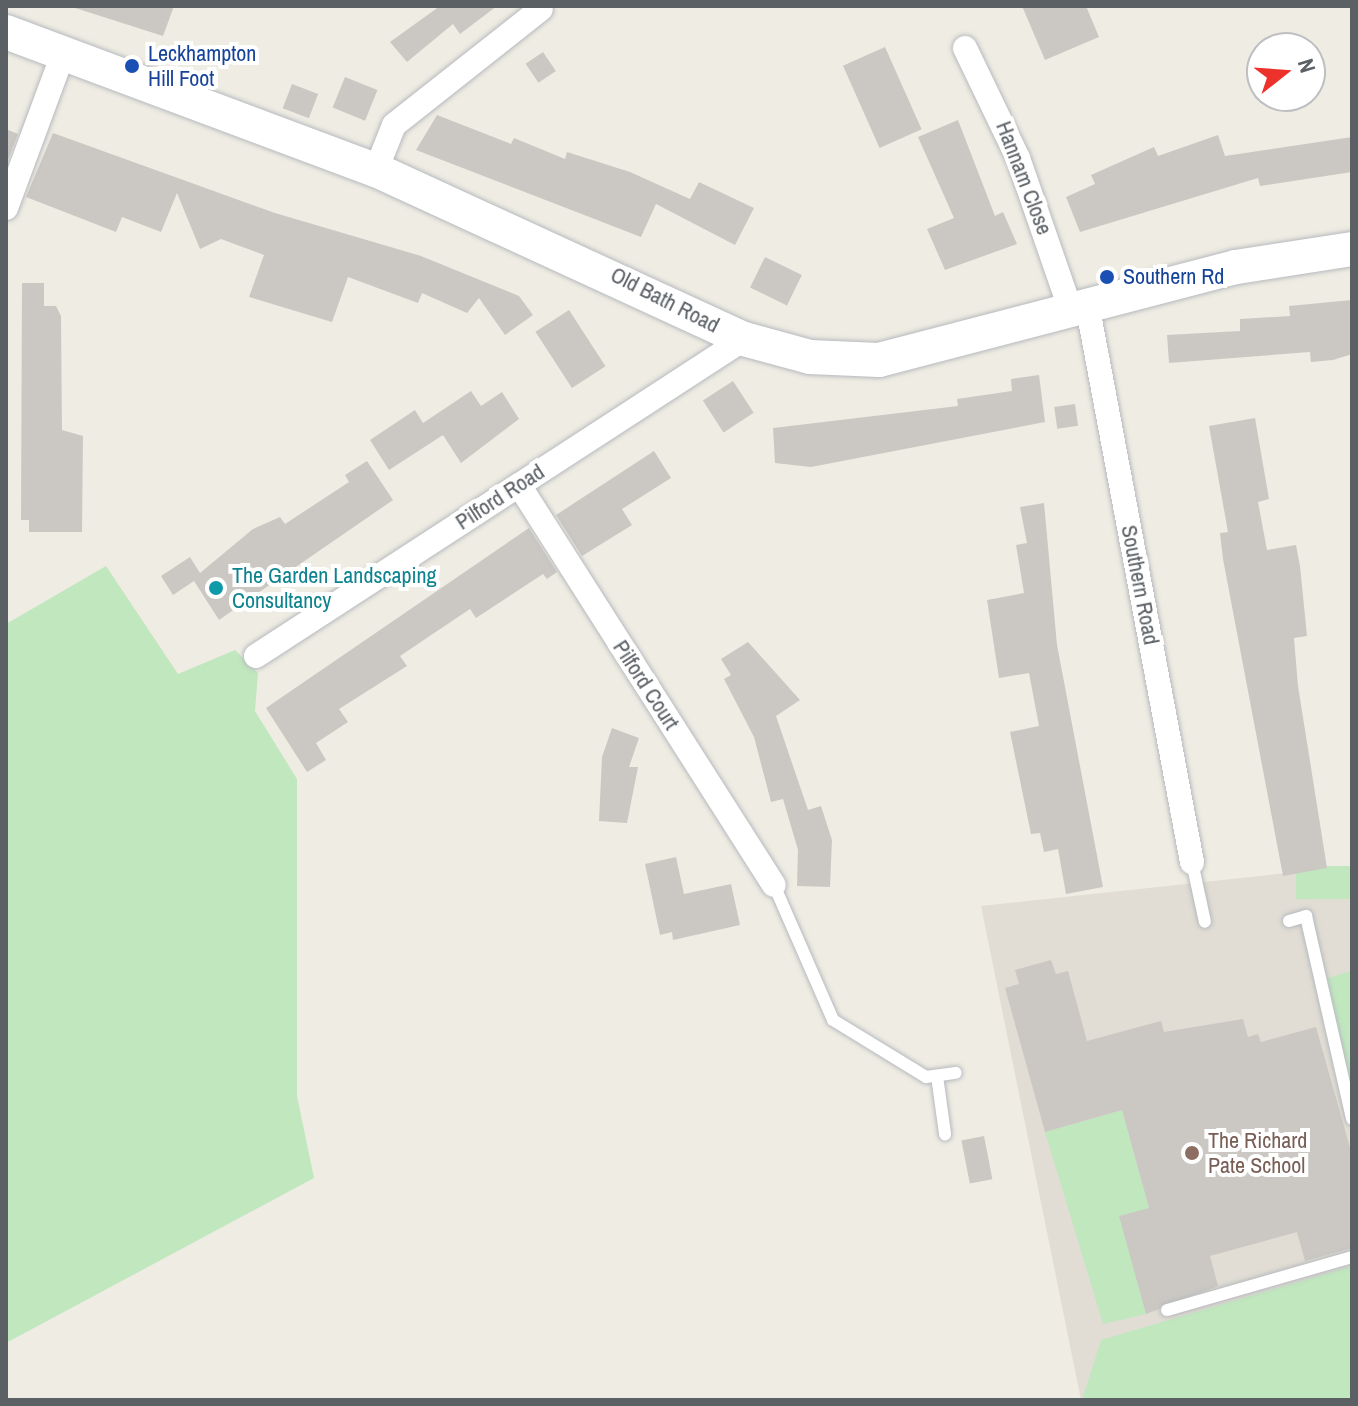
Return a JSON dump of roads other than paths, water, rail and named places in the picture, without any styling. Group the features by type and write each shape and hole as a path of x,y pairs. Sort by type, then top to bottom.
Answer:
{"street":[{"path":"376,170 394,125 541,9"},
{"name":"Old Bath Road","path":"6,32 376,170 744,339 810,357 879,360 1080,311 1236,267 1352,249"},
{"name":"Hannam Close","path":"965,48 1018,158 1080,311"},
{"path":"6,208 63,54"},
{"name":"Southern Road","path":"1080,311 1192,862"},
{"name":"Pilford Road","path":"256,656 744,339"},
{"name":"Pilford Court","path":"519,485 774,885"}],"lane":[{"path":"1192,862 1205,922"},
{"path":"774,885 833,1020 875,1051 937,1076 956,1073"},
{"path":"1289,921 1306,916 1352,1119"},
{"path":"937,1076 945,1134"},
{"path":"1167,1310 1352,1257"}],"place":[{"name":"Leckhampton Hill Foot","path":"132,66"},
{"name":"Southern Rd","path":"1107,277"},
{"name":"The Garden Landscaping Consultancy","path":"216,588"},
{"name":"The Richard Pate School","path":"1192,1153"}]}
